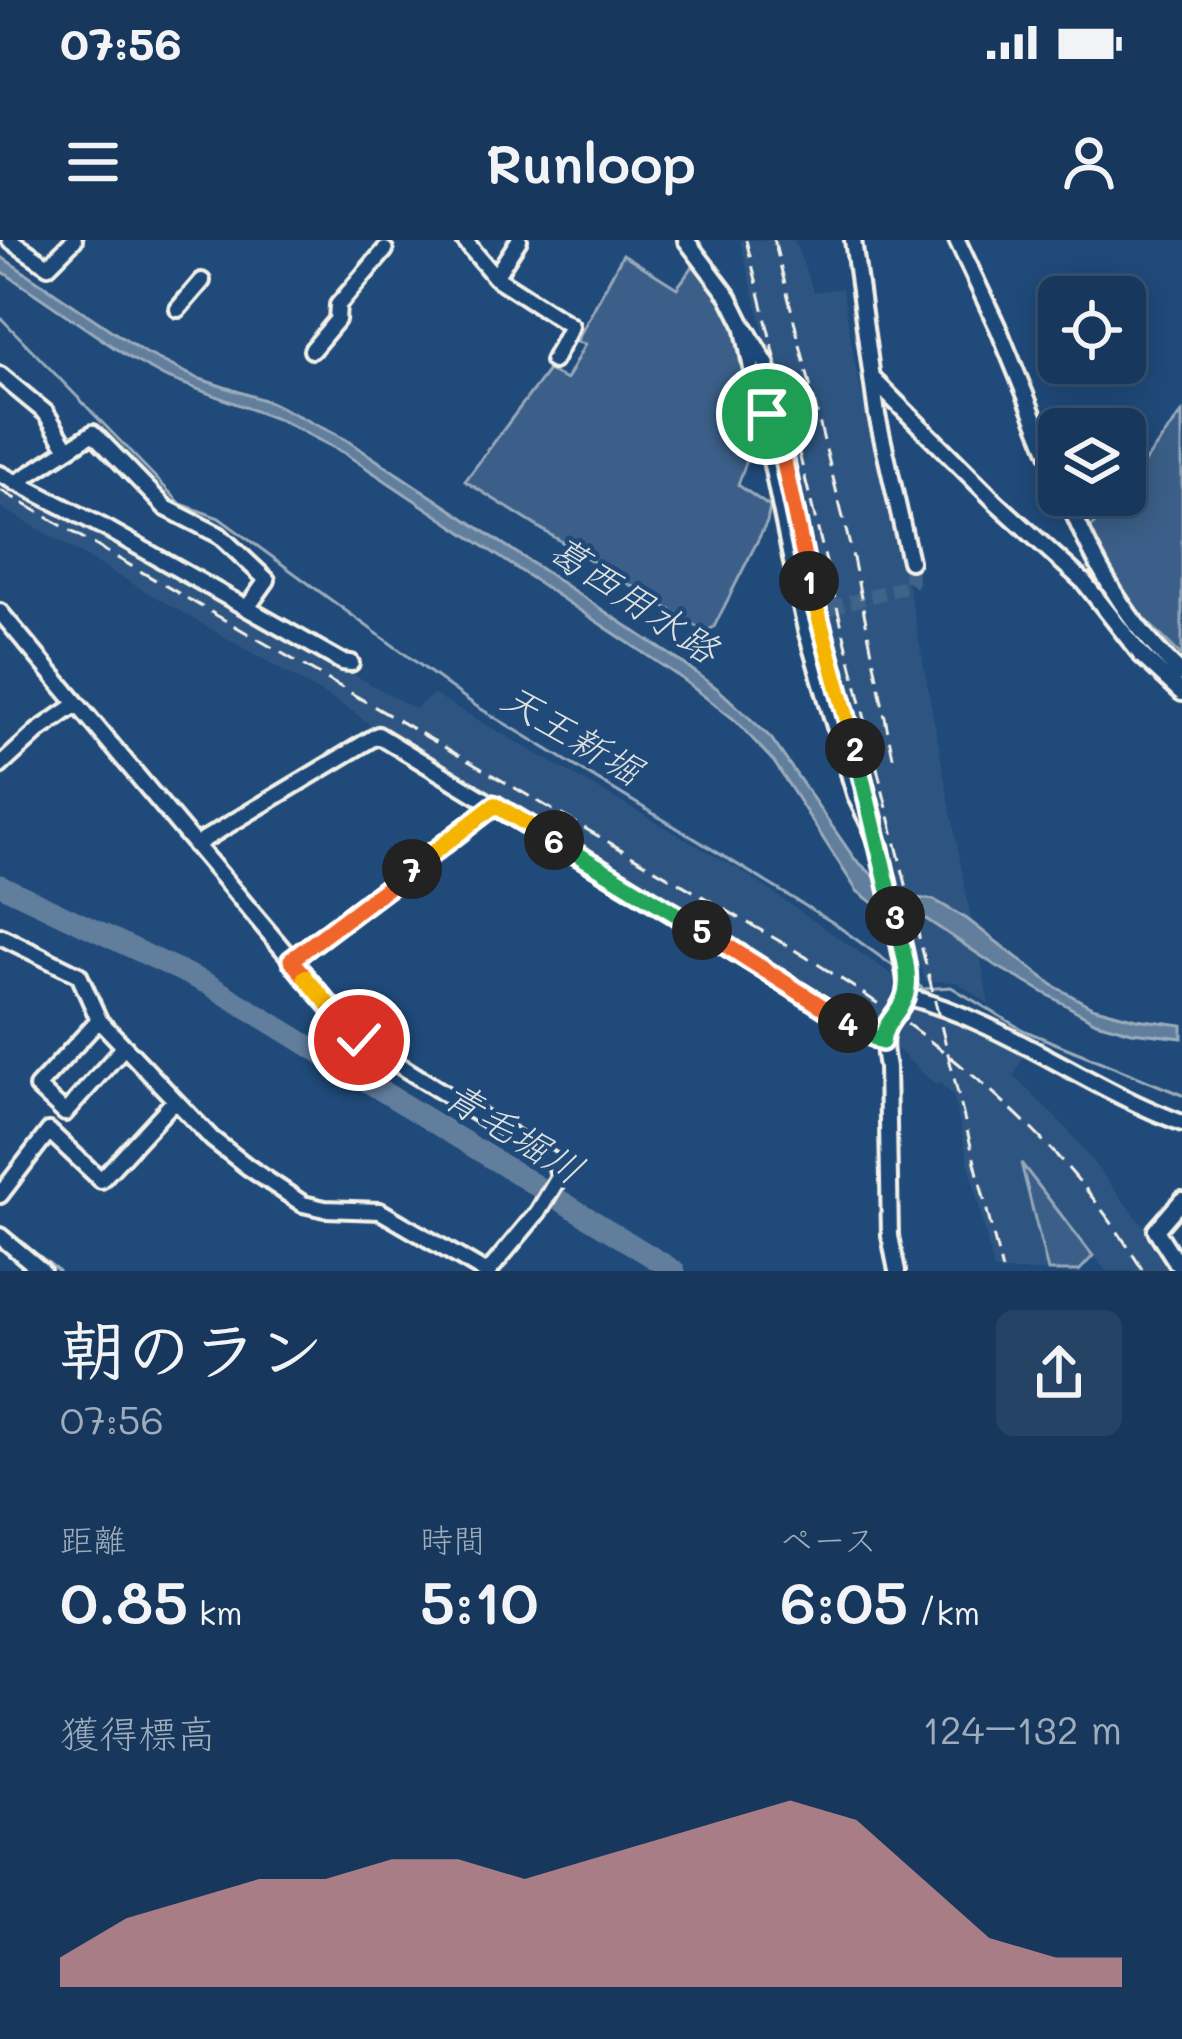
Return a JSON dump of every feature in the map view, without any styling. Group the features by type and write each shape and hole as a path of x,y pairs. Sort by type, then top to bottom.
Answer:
{"street":[{"path":"10,240 48,266 74,240"},
{"path":"464,240 495,277 571,326 554,362"},
{"path":"495,277 519,240"},
{"path":"686,240 729,297 766,364 779,438 875,819 875,835"},
{"path":"853,240 877,415 910,561"},
{"path":"957,240 1038,426"},
{"path":"312,350 337,320 338,305 385,250"},
{"path":"178,309 202,281"},
{"path":"743,325 806,630 856,797 875,835 905,966 906,991 883,1029 882,1042 887,1066 890,1236 897,1271"},
{"path":"0,375 46,413 68,449"},
{"path":"872,378 1084,582 1141,655 1182,693"},
{"path":"877,415 899,403"},
{"path":"761,410 779,438"},
{"path":"16,483 93,433 166,508 219,535 266,580 247,608"},
{"path":"0,474 351,663"},
{"path":"1076,516 1138,631 1182,674"},
{"path":"0,612 359,1040 547,1156 560,1167 559,1177 538,1211 486,1271 380,1211 303,1204 212,1138 99,1019 83,983 71,969 0,936"},
{"path":"0,766 77,704"},
{"path":"195,845 378,735 882,1042"},
{"path":"291,960 495,805"},
{"path":"906,991 1140,1107 1182,1123"},
{"path":"99,1019 37,1087 64,1113 124,1047"},
{"path":"0,1195 49,1131 101,1180 175,1100"},
{"path":"1181,1271 1156,1230 1182,1200"},
{"path":"0,1236 42,1271"}],"shaded area":[{"path":"740,240 794,240 814,292 842,288 856,369 912,603 972,924 935,900 896,891 875,794 829,635 828,597 817,586 770,358"},
{"path":"623,254 677,288 696,262 731,312 754,434 738,485 770,507 767,522 714,627 705,632 465,481 548,370 566,380 585,344 576,342"},
{"path":"0,256 142,351 197,378 270,402 345,439 718,689 771,738 854,858 884,885 906,897 934,900 967,919 1054,986 1092,1007 1182,1025 1182,1038 1096,1022 993,964 926,919 885,912 857,891 774,762 735,720 678,676 344,453 282,421 165,377 128,357 0,270"},
{"path":"1182,413 1182,656 1125,600 1088,538 1101,516 1146,516 1146,460"},
{"path":"0,480 415,709 433,694 746,874 901,981 895,1006 878,1030 869,1032 749,951 378,731 354,712 0,507"},
{"path":"911,917 926,919 980,955 989,1004 957,982 925,981 907,923"},
{"path":"914,1006 929,1006 1026,1051 1014,1076 1066,1128 1174,1271 1106,1271 1023,1166 1048,1271 994,1271 953,1095 890,1043 890,1031 900,1014"},
{"path":"1021,1163 1093,1256 1079,1271 1048,1271"}],"waterway":[{"name":"天王新堀","path":"0,317 181,504 219,518 476,706 832,922 900,971"},
{"name":"青毛堀川","path":"0,885 208,984 675,1271"},
{"name":"天王新堀","path":"913,981 923,989 951,987 1023,1030 1182,1095"},
{"path":"0,1226 59,1271"}],"tunnel":[{"path":"830,608 906,586 911,581 910,561"}],"railway":[{"path":"746,240 1002,1271"},
{"path":"774,240 853,558 894,762"},
{"path":"0,490 776,939 882,1006 1027,1124 1108,1218 1143,1271"}],"route":[{"path":"359,1040 291,960 495,805 882,1042 883,1029 905,996 905,966 875,819 810,585 779,438 767,414"}],"water label":[{"name":"葛西用水路","path":"635,598"}]}
